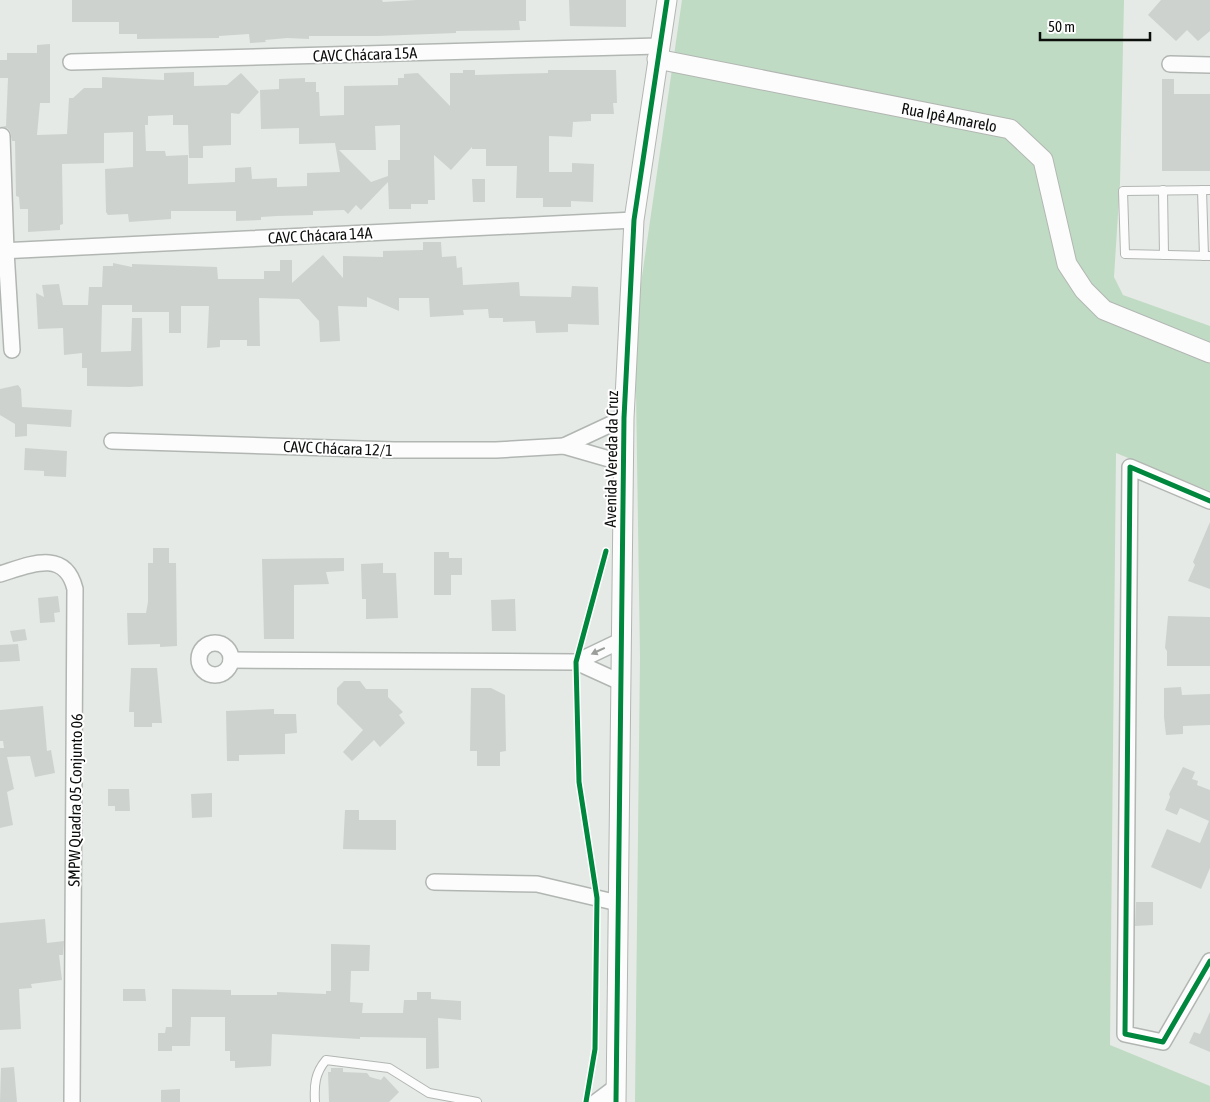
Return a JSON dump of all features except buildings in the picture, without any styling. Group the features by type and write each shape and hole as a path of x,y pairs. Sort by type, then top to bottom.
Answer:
{"street":[{"name":"Avenida Vereda da Cruz","path":"616,1095 624,418 634,220 652,87 667,0"},
{"path":"652,87 663,73 684,65 662,27"},
{"name":"CAVC Chácara 15A","path":"71,62 658,53"},
{"name":"Rua Ipê Amarelo","path":"658,53 684,65 1010,129 1043,160 1067,264 1084,290 1104,310 1210,353"},
{"path":"1170,64 1210,65"},
{"path":"2,136 3,251 12,350"},
{"name":"CAVC Chácara 14A","path":"3,251 634,220"},
{"name":"CAVC Chácara 12/1","path":"564,446 624,418"},
{"name":"CAVC Chácara 12/1","path":"112,441 394,450 496,450 564,446 623,463"},
{"path":"1210,501 1130,466 1125,1034 1164,1042 1210,961"},
{"name":"SMPW Quadra 05 Conjunto 06","path":"0,574 39,563 54,562 60,564 70,573 75,589 72,1102"},
{"path":"576,662 620,641"},
{"path":"212,643 218,643 228,649 231,660 223,674 211,676 202,670 195,658 202,648 212,643"},
{"path":"231,660 576,662 620,682"},
{"path":"434,882 537,884 618,903"},
{"path":"596,1102 616,1095"}],"lane":[{"path":"1163,190 1164,255"},
{"path":"1206,190 1207,256 1125,254 1124,191 1206,190"},
{"path":"314,1102 314,1088 318,1070 326,1060 389,1068 429,1093 477,1102"}],"green space":[{"path":"682,0 1124,0 1120,183 1114,277 1123,295 1210,326 1210,491 1116,453 1110,1045 1210,1086 1210,1102 635,1102 640,657 635,325"}],"cycle path":[{"path":"616,1102 624,418 634,220 667,0"},
{"path":"1210,501 1130,467 1125,1034 1163,1042 1210,961"},
{"path":"586,1102 595,1049 597,898 579,782 576,662 606,551"}]}
